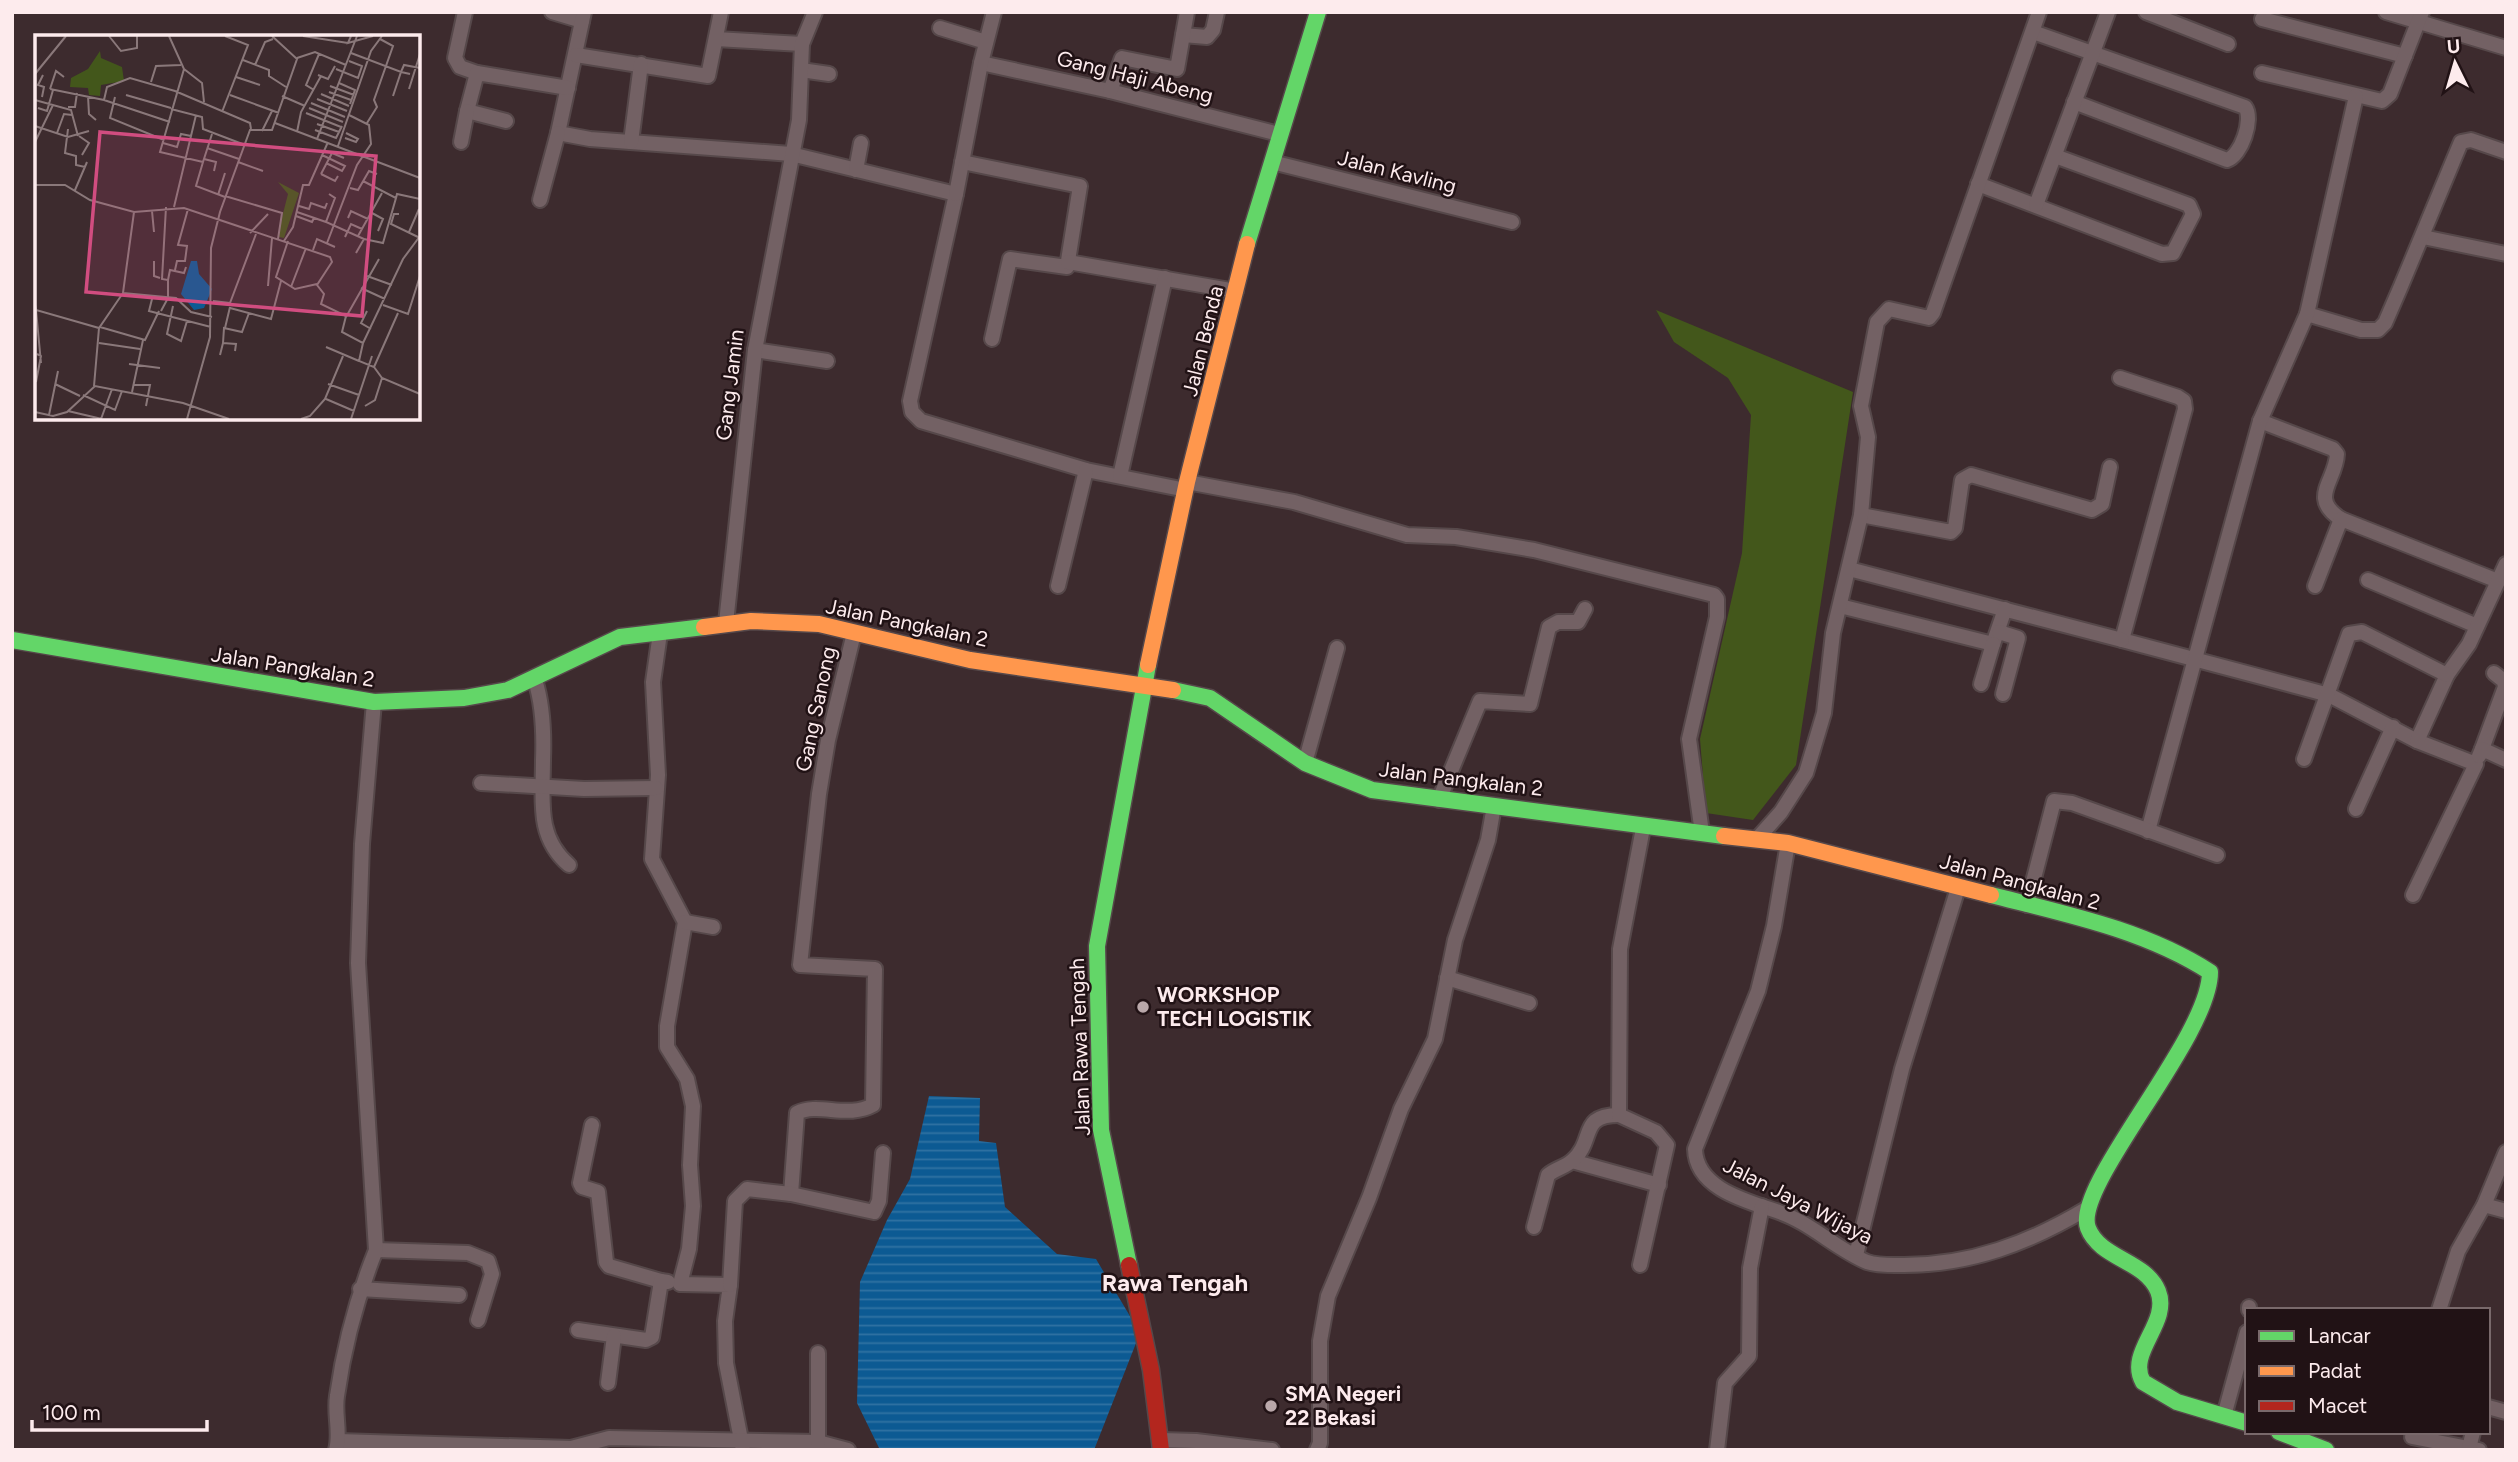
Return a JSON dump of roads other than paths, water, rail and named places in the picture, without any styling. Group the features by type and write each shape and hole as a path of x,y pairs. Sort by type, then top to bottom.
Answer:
{"street":[{"path":"465,12 455,58 460,67 477,73 568,88"},
{"path":"540,200 558,133 583,17 552,12"},
{"path":"576,55 708,76 721,12"},
{"name":"Gang Jamin","path":"726,623 755,349 799,120 802,44 815,12"},
{"path":"994,12 981,62 956,194 910,401 912,412 921,421 1086,470 1294,502 1407,535 1456,537 1534,550 1714,595 1717,599 1717,617 1689,739 1702,833"},
{"path":"1110,91 1122,58 1177,69 1187,12"},
{"path":"1183,35 1207,37 1213,30 1217,12"},
{"name":"Jalan Benda","path":"1144,684 1187,486 1251,229 1318,12"},
{"path":"1757,839 1799,786 1824,713 1830,650 1861,515 1868,437 1861,406 1877,322 1889,309 1922,318 1929,318 1933,313 2039,12"},
{"path":"2036,205 2108,12"},
{"path":"2146,12 2228,44"},
{"path":"2386,12 2420,18 2506,48"},
{"path":"2262,74 2356,96 2387,99 2420,18"},
{"path":"2262,19 2405,56"},
{"path":"940,28 986,42"},
{"path":"2033,32 2245,107 2249,116 2239,152 2227,160 2074,102"},
{"path":"716,39 802,44"},
{"name":"Gang Haji Abeng","path":"981,62 1110,91 1279,134"},
{"path":"631,142 641,64"},
{"path":"801,70 829,74"},
{"path":"461,142 477,73"},
{"path":"2148,831 2260,421 2307,314 2356,96"},
{"path":"467,111 506,121"},
{"path":"558,133 631,142 791,154 956,194"},
{"path":"2307,314 2361,330 2378,330 2385,323 2423,237 2461,142 2472,140 2506,152"},
{"path":"856,170 861,143"},
{"path":"1978,184 2166,255 2173,253 2193,214 2189,205 2055,156"},
{"path":"962,162 1079,184 1068,262 1064,268 1010,259 992,339"},
{"name":"Jalan Kavling","path":"1272,162 1512,222"},
{"path":"2423,237 2506,254"},
{"path":"1068,262 1236,290"},
{"path":"1120,476 1165,278"},
{"path":"755,349 827,361"},
{"path":"2120,379 2179,397 2184,401 2185,409 2122,640"},
{"path":"2260,421 2333,449 2337,454 2325,494 2325,504 2329,511 2341,519 2498,581"},
{"path":"1861,515 1951,532 1955,528 1962,480 1971,475 2084,508 2098,509 2102,504 2110,467"},
{"path":"1058,586 1086,470"},
{"path":"2315,586 2341,519"},
{"path":"2417,741 2448,675 2469,644 2506,564"},
{"path":"1849,569 2329,695 2417,741 2476,764"},
{"path":"2368,580 2477,626"},
{"path":"1840,606 1996,638 2018,639 2003,694"},
{"path":"1439,800 1480,701 1530,704 1549,627 1558,622 1578,622 1585,609"},
{"path":"1981,684 2005,609"},
{"name":"Jalan Pangkalan 2","path":"12,640 374,702 464,698 508,690 535,680 620,637 726,623 819,624 920,650 1019,669 1144,684 1210,698 1305,762 1372,790 1643,828 1788,842 2092,921 2165,948 2210,972 2210,984 2187,1039 2103,1176 2086,1209"},
{"path":"2304,758 2349,634 2354,631 2448,675"},
{"path":"660,633 653,682 656,788 652,859 685,922 667,1026 667,1047 687,1079 693,1106 690,1152 693,1206 689,1249 680,1284"},
{"name":"Gang Sanong","path":"791,1194 797,1113 811,1110 860,1111 873,1105 875,969 800,965 819,794 828,740 855,633"},
{"path":"1305,762 1337,648"},
{"path":"2413,895 2476,764 2505,687 2504,681 2494,673"},
{"path":"535,680 540,696 543,739 540,786 546,836 555,853 569,865"},
{"name":"Jalan Rawa Tengah","path":"1144,684 1115,862 1100,923 1096,967 1101,1130 1151,1370 1161,1445"},
{"path":"374,702 362,844 358,963 376,1250 360,1289 340,1372 336,1402 337,1445 571,1448 608,1444 743,1445 818,1442 848,1450"},
{"path":"2356,809 2393,727"},
{"path":"2482,749 2506,760"},
{"path":"481,783 656,788"},
{"path":"2027,905 2054,801 2072,803 2217,855"},
{"path":"1317,1450 1320,1443 1320,1341 1328,1296 1369,1198 1401,1109 1435,1040 1455,940 1488,840 1494,806"},
{"path":"1619,1115 1620,949 1643,828"},
{"name":"Jalan Jaya Wijaya","path":"1788,842 1774,926 1758,991 1695,1149 1698,1166 1715,1185 1807,1225 1867,1261 1888,1265 1938,1265 1956,1261 2042,1236 2086,1209"},
{"path":"1856,1255 1902,1069 1958,888"},
{"path":"685,922 713,927"},
{"path":"1447,978 1529,1003"},
{"path":"1534,1227 1548,1175 1572,1161 1584,1143 1594,1119 1599,1116 1619,1115 1664,1138 1667,1145 1640,1265"},
{"path":"592,1125 580,1183 582,1187 597,1192 606,1262 609,1266 660,1281 730,1285"},
{"path":"2440,1308 2458,1251 2484,1205 2506,1152"},
{"path":"743,1445 726,1363 725,1321 735,1201 740,1193 747,1189 791,1194 874,1212 879,1201 883,1153"},
{"path":"1572,1161 1658,1185"},
{"path":"2484,1205 2506,1211"},
{"path":"1717,1450 1726,1383 1749,1356 1750,1268 1762,1206"},
{"path":"2086,1209 2085,1226 2092,1238 2147,1274 2159,1294 2162,1312 2140,1360 2138,1373 2141,1382 2175,1399 2245,1422"},
{"path":"376,1250 468,1252 488,1261 492,1274 478,1320"},
{"path":"578,1330 639,1341 652,1336 660,1281"},
{"path":"360,1289 459,1295"},
{"path":"608,1383 614,1336"},
{"path":"2224,1416 2245,1339"},
{"path":"818,1353 818,1442"},
{"path":"2284,1434 2326,1450"},
{"path":"2411,1439 2474,1449"},
{"path":"1161,1445 1196,1441 1272,1450"}],"water":[{"path":"929,1096 980,1098 979,1141 996,1143 1005,1207 1057,1254 1096,1259 1140,1333 1094,1450 880,1450 857,1403 860,1282 887,1220 910,1179"}],"place":[{"name":"WORKSHOP TECH LOGISTIK","path":"1143,1007"},
{"name":"SMA Negeri 22 Bekasi","path":"1271,1406"}],"district":[{"name":"Rawa Tengah","path":"1175,1283"}]}
